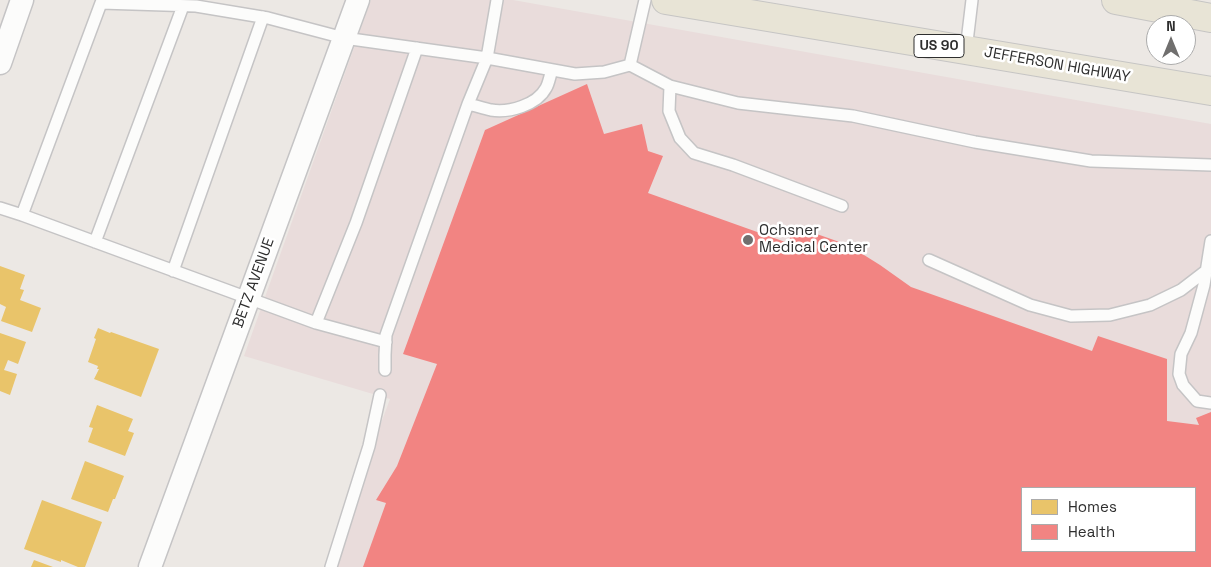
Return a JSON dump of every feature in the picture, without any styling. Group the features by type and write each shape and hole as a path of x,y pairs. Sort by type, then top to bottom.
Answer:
{"main road":[{"name":"JEFFERSON HIGHWAY","path":"666,0 1211,91"},
{"path":"1116,0 1211,18"}],"street":[{"path":"0,64 22,0"},
{"name":"BETZ AVENUE","path":"150,567 358,0"}],"lane":[{"path":"385,370 386,335 486,58 497,0"},
{"path":"630,65 645,0"},
{"path":"966,50 972,0"},
{"path":"22,215 101,3 196,6 263,17 344,38 486,58 575,74 604,72 630,65 670,86 738,103 853,116 975,142 1091,161 1211,166"},
{"path":"95,242 183,6"},
{"path":"173,271 263,17"},
{"path":"316,323 356,223 417,48"},
{"path":"468,104 493,110 508,110 526,105 535,100 546,89 552,70"},
{"path":"670,86 669,111 680,138 694,153 733,165 842,206"},
{"path":"0,208 316,323 386,342"},
{"path":"1211,240 1207,270 1208,288 1181,354 1179,374 1183,385 1197,401 1211,403"},
{"path":"929,260 1030,305 1071,316 1110,315 1150,306 1181,290 1207,270"},
{"path":"331,567 369,446 380,395"}],"shaded area":[{"name":"Ochsner Medical Center","path":"371,0 513,0 1211,124 1211,567 328,567 390,399 244,356"}],"building: Homes":[{"path":"0,266 25,275 20,289 24,290 20,300 41,308 32,332 1,321 6,307 0,304"},
{"path":"98,328 159,349 141,397 94,379 99,369 97,369 98,366 88,362"},
{"path":"0,333 26,342 18,364 8,360 4,370 17,374 10,395 0,391"},
{"path":"97,405 133,419 128,431 134,433 125,456 88,442 93,428 89,427"},
{"path":"85,461 124,476 108,512 71,499"},
{"path":"42,500 102,522 85,567 78,567 61,560 61,562 24,549"},
{"path":"34,560 53,567 31,567"}],"building: Health":[{"path":"587,84 604,134 642,124 648,151 663,156 648,193 788,243 794,226 848,245 911,287 1092,351 1098,336 1167,359 1167,421 1199,425 1196,418 1211,412 1211,567 363,567 386,503 376,500 397,466 437,364 403,354 485,130"}],"place":[{"name":"Ochsner Medical Center","path":"748,240"}]}
